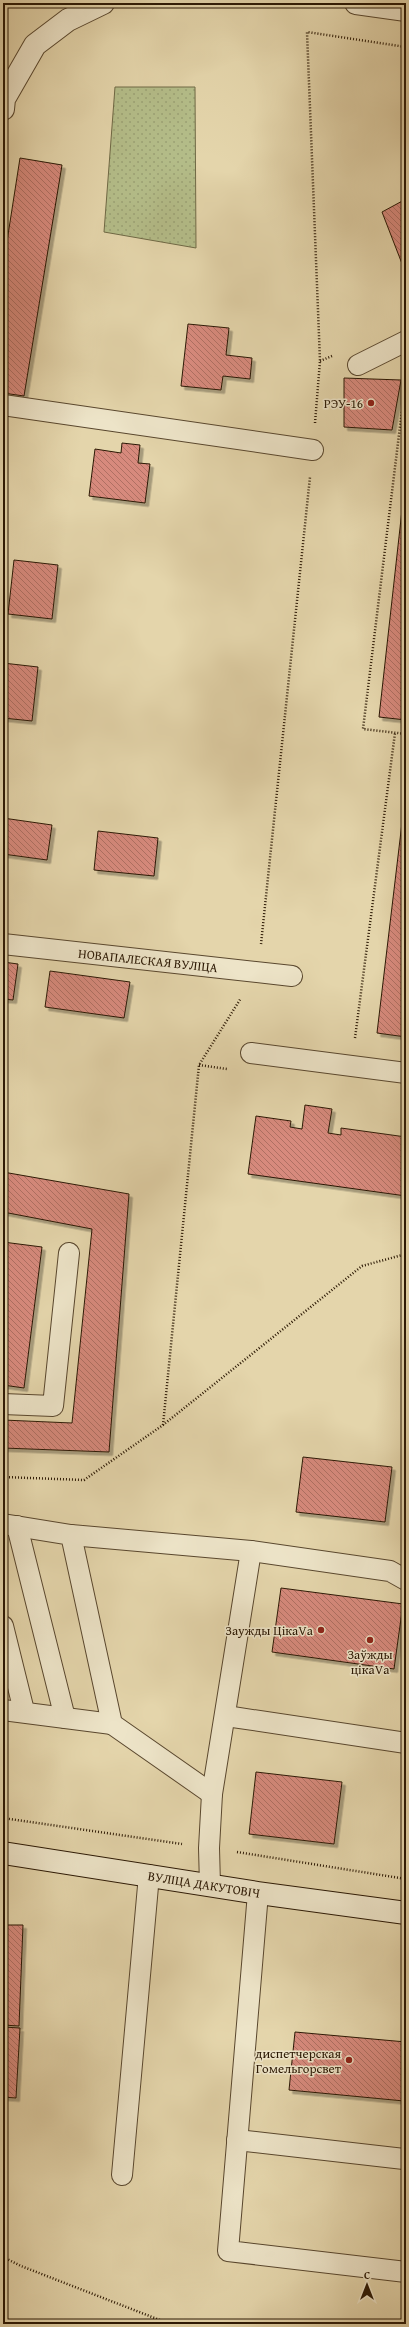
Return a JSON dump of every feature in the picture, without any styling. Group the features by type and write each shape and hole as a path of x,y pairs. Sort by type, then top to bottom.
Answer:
{"main road":[{"path":"4,104 35,45 68,20 103,3"},
{"path":"356,3 406,10"},
{"name":"ВУЛІЦА ДАКУТОВІЧ","path":"3,1853 258,1893 406,1909"}],"lane":[{"path":"358,365 406,341"},
{"path":"3,405 313,450"},
{"name":"НОВАПАЛЕСКАЯ ВУЛІЦА","path":"3,944 292,976"},
{"path":"251,1053 406,1072"},
{"path":"3,1404 53,1406 69,1253"},
{"path":"65,1718 10,1525 71,1535 251,1551 390,1571 406,1580"},
{"path":"71,1535 112,1724"},
{"path":"210,1885 212,1794 226,1716 251,1551"},
{"path":"3,1626 24,1711"},
{"path":"3,1710 24,1711 112,1724 212,1794"},
{"path":"226,1716 406,1743"},
{"path":"122,2175 149,1875"},
{"path":"258,1893 228,2251 406,2272"},
{"path":"237,2140 404,2159"}],"path":[{"path":"163,1426 199,1065 258,972 313,450 320,361 306,32 406,47"},
{"path":"406,411 402,410 363,730 406,734"},
{"path":"354,1044 395,733"},
{"path":"3,1477 84,1480 163,1426 362,1266 406,1254"},
{"path":"3,2257 21,2266 170,2324"}],"green space":[{"path":"115,87 195,87 196,248 104,232"}],"building":[{"path":"20,158 62,165 24,396 3,393 3,267"},
{"path":"406,199 406,274 382,212"},
{"path":"188,324 229,328 226,355 252,358 250,379 223,376 221,390 181,386"},
{"name":"РЭУ-16","path":"344,378 401,380 392,430 344,427"},
{"path":"122,443 140,445 138,463 150,464 145,503 89,496 95,449 121,453"},
{"path":"406,474 406,720 379,717"},
{"path":"14,560 58,565 52,619 8,614"},
{"path":"3,663 38,667 32,721 3,718"},
{"path":"406,789 406,1037 377,1033"},
{"path":"3,818 52,825 47,860 3,854"},
{"path":"98,831 158,838 154,876 94,870"},
{"path":"3,962 18,964 13,1000 3,999"},
{"path":"50,971 130,982 124,1018 45,1007"},
{"path":"305,1105 332,1109 328,1133 341,1135 341,1128 406,1137 406,1196 248,1174 256,1116 291,1121 290,1127 302,1129"},
{"path":"3,1172 129,1194 109,1452 3,1448 3,1420 72,1423 92,1229 3,1212"},
{"path":"3,1242 42,1247 24,1388 3,1385"},
{"path":"303,1457 392,1467 385,1522 296,1512"},
{"path":"281,1588 403,1604 394,1669 272,1652"},
{"path":"256,1772 342,1782 334,1844 249,1834"},
{"path":"3,1925 23,1925 19,2026 3,2025"},
{"path":"3,2027 20,2028 16,2098 3,2097"},
{"name":"диспетчерская Гомельгорсвет","path":"295,2032 406,2042 404,2101 289,2090"}],"place":[{"name":"РЭУ-16","path":"371,403"},
{"name":"Заужды ЦікаVа","path":"321,1630"},
{"name":"Заўжды цікаVа","path":"370,1640"},
{"name":"диспетчерская Гомельгорсвет","path":"349,2060"}]}
